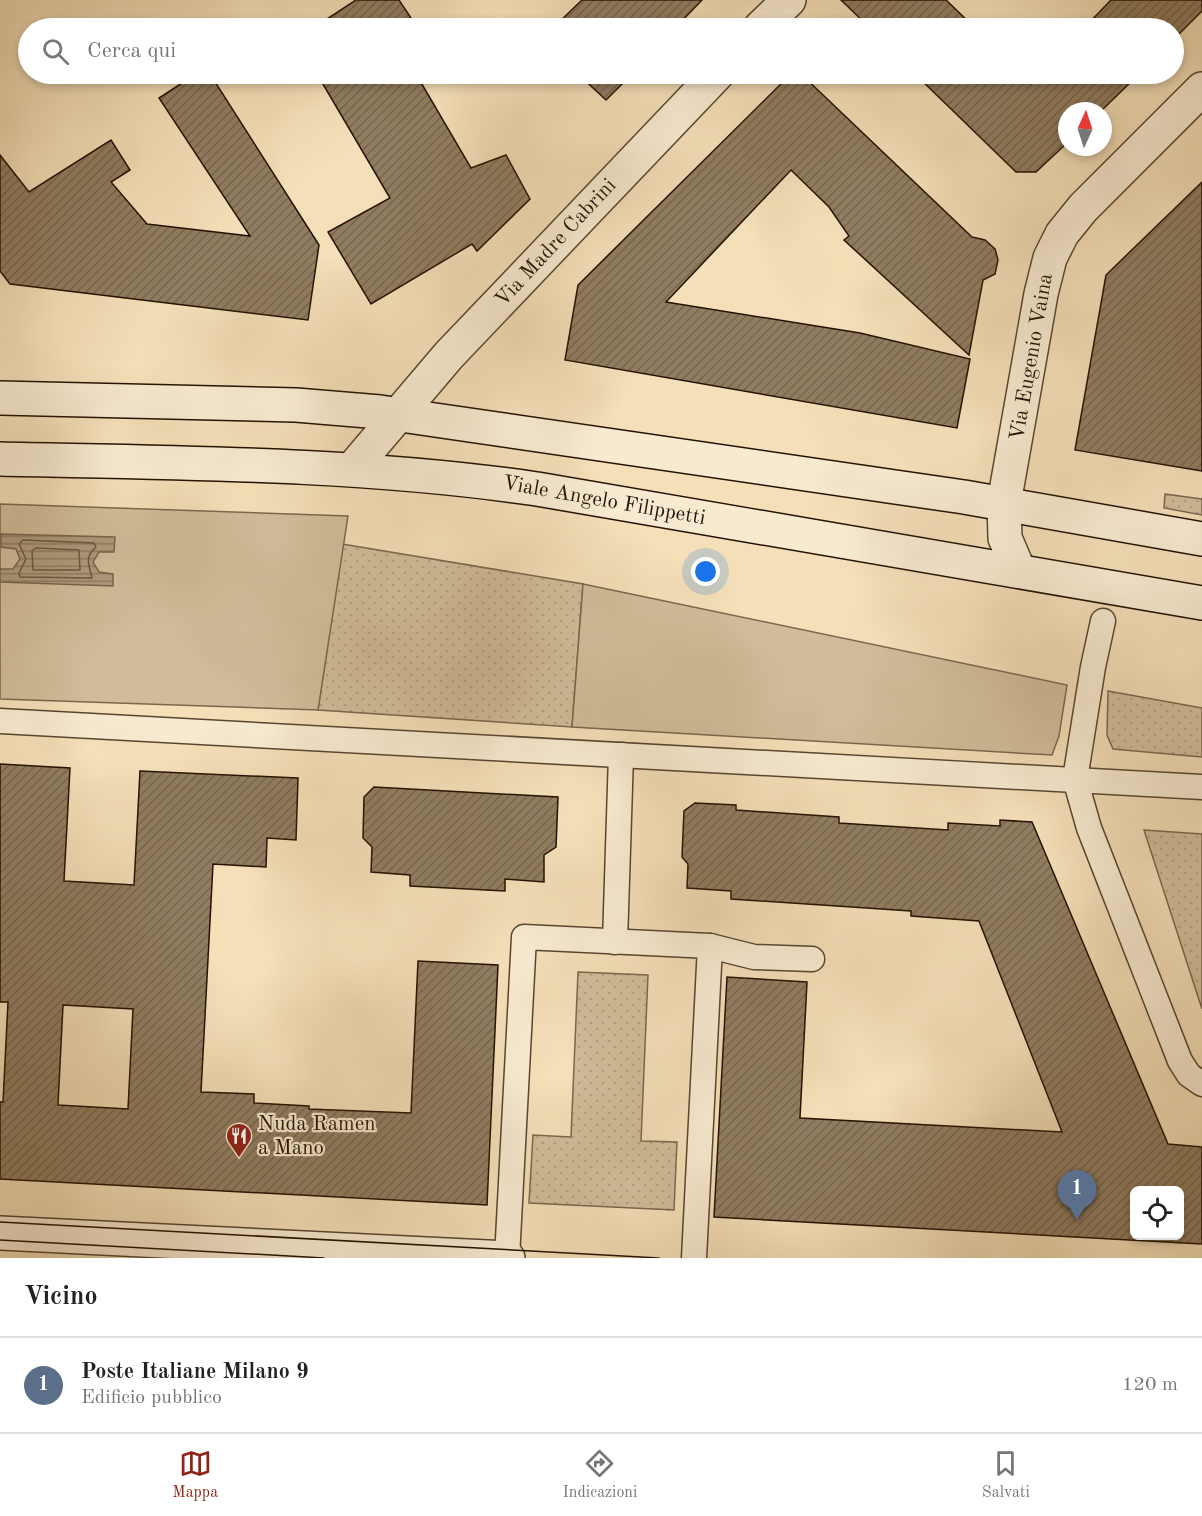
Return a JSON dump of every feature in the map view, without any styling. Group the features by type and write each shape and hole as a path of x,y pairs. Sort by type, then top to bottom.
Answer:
{"main road":[{"path":"770,18 789,0"},
{"name":"Via Madre Cabrini","path":"353,468 397,414 530,269 707,84"},
{"name":"Via Eugenio Vaina","path":"1019,571 1005,538 1004,503 1041,294 1050,258 1062,234 1083,208 1202,89"},
{"path":"0,398 296,405 397,414 1004,503 1202,539"},
{"name":"Viale Angelo Filippetti","path":"0,459 353,468 537,489 1202,603"},
{"path":"0,1233 508,1258"}],"lane":[{"path":"1103,621 1092,667 1075,779 1094,844 1180,1060 1190,1075 1202,1084"},
{"path":"0,721 1202,787"},
{"path":"615,942 621,755"},
{"path":"508,1258 524,937 710,946 754,957 812,959"},
{"path":"694,1258 710,946"}],"shaded area":[{"path":"1165,494 1202,499 1202,515 1164,508"},
{"path":"0,504 348,516 318,710 0,699"},
{"path":"342,544 583,584 572,727 318,710"},
{"path":"583,584 1067,685 1059,736 1052,755 572,727"},
{"path":"1108,691 1202,708 1202,757 1113,749 1107,735"},
{"path":"1144,830 1202,834 1202,1009"},
{"path":"578,972 648,975 641,1141 677,1142 674,1210 529,1203 533,1135 571,1137"}],"water":[{"path":"1,534 115,537 114,552 99,552 93,562 99,572 113,574 113,586 0,582 0,569 13,569 20,559 16,549 1,547"}],"building":[{"path":"356,0 399,0 411,18 328,18"},
{"path":"582,0 702,0 685,18 563,18"},
{"path":"841,0 946,0 965,18 860,18"},
{"path":"1111,0 1202,0 1202,11 1184,29 1184,18 1094,18"},
{"path":"181,84 216,84 319,245 308,320 10,284 0,271 0,155 29,192 111,140 130,170 111,182 147,224 250,236 159,98"},
{"path":"323,84 422,84 471,168 506,155 530,199 477,251 472,244 371,304 328,232 390,198"},
{"path":"589,84 622,84 606,100"},
{"path":"781,84 811,84 972,237 985,240 995,249 998,260 995,274 983,280 969,355 844,240 849,236 829,207 791,170 666,302 860,333 970,359 957,428 565,360 578,285"},
{"path":"925,84 1129,84 1110,102 1058,102 1058,151 1036,172 1016,172"},
{"path":"1202,182 1202,471 1075,450 1106,275"},
{"path":"0,764 70,768 64,881 134,885 140,771 298,778 296,840 267,838 266,867 213,864 201,1092 254,1094 254,1103 309,1106 309,1109 411,1113 418,961 498,965 487,1205 0,1179 0,1102 3,1102 8,1002 0,1002","holes":["63,1005 133,1009 128,1109 58,1105"]},
{"path":"374,787 558,797 556,847 544,855 544,882 505,879 505,891 410,886 410,875 371,872 372,847 363,838 364,797"},
{"path":"695,803 736,805 736,810 839,817 839,823 948,830 948,823 1000,826 1000,820 1032,822 1168,1144 1202,1147 1202,1244 714,1217 727,977 807,982 800,1118 1062,1132 979,921 911,916 911,911 731,899 731,891 687,888 688,864 682,857 684,811"}],"tram line":[{"path":"0,1222 659,1258"},
{"path":"0,1240 324,1258"}],"place":[{"name":"Nuda Ramen a Mano","path":"239,1159"},
{"name":"Poste Italiane Milano 9","path":"1077,1220"}]}
